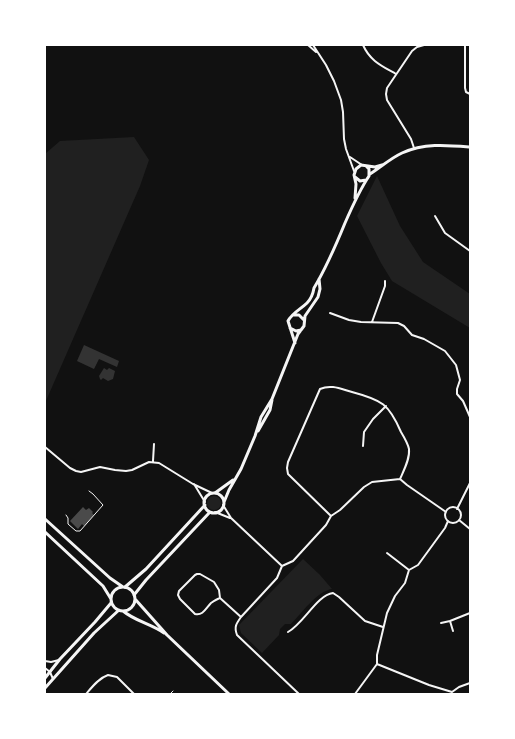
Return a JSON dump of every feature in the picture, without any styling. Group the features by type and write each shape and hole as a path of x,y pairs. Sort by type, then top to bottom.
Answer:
{"street":[{"path":"308,45 318,54"},
{"path":"295,343 288,321 308,302 345,224 355,198 356,184 354,171 344,139 343,112 340,100 332,75 313,45"},
{"path":"363,45 371,59 396,74"},
{"path":"414,148 411,139 387,100 386,94 387,88 412,51 417,47 424,45"},
{"path":"470,45 465,45 465,88 466,92 470,94"},
{"path":"355,198 360,193 370,174 402,153 414,148 428,145 444,144 470,147"},
{"path":"350,157 369,169 370,174"},
{"path":"354,171 358,166 375,167 385,164"},
{"path":"355,177 360,181 366,180"},
{"path":"435,216 445,233 470,251"},
{"path":"215,512 220,510 224,504 226,494 255,436 261,417 272,399 295,343 304,326 304,320 307,313 318,297 320,290 319,279"},
{"path":"372,322 385,286 385,281"},
{"path":"330,313 349,320 361,322 398,323 404,326 412,335 424,339 445,351 456,365 460,380 457,394 463,401 470,417"},
{"path":"293,316 299,315 304,320"},
{"path":"290,328 296,331 301,330"},
{"path":"330,516 325,509 293,480 288,474 287,468 288,462 320,389 326,386 348,391 377,400 386,406 394,416 409,449 408,458 400,479"},
{"path":"363,446 364,432 373,419 386,406"},
{"path":"153,461 154,444"},
{"path":"45,447 70,468 81,472 100,467 126,471 132,470 149,462 159,462 194,484 221,496 231,518 282,566"},
{"path":"53,679 46,676 95,622 111,601 114,590 124,587 146,569 205,503 207,496 228,485 235,478"},
{"path":"299,694 237,636 235,629 236,624 278,578 282,566 293,561 326,525 330,516 340,510 357,492 372,482 400,479 446,512 448,521 445,528 418,565 409,570 405,583 390,603 377,654 377,664 355,694"},
{"path":"457,509 470,483"},
{"path":"194,484 210,512"},
{"path":"446,512 451,508 457,509 461,514 459,520 454,523 448,521"},
{"path":"45,688 94,633 121,611 127,610 132,606 134,597 146,580 210,512 215,512 231,518"},
{"path":"45,519 110,578 132,591 134,597 167,634 229,694"},
{"path":"459,520 470,529"},
{"path":"45,532 103,586 116,609 134,619 154,626 167,634"},
{"path":"387,553 409,570"},
{"path":"220,598 211,603 199,615 180,599 178,595 179,591 195,575 200,574 214,582 219,590 220,598 241,617"},
{"path":"288,632 294,628 324,596 333,593 365,621 383,627"},
{"path":"441,623 450,622 470,613"},
{"path":"450,622 453,630"},
{"path":"45,661 51,662 60,659"},
{"path":"377,664 429,685 443,688 452,693 459,687 470,683"},
{"path":"45,668 50,672 53,679"},
{"path":"86,694 91,687 108,675 117,677 134,694"}],"lane":[{"path":"66,515 68,518 68,524 76,531 80,531 103,505 89,491"},
{"path":"170,694 173,691"}],"shaded area":[{"path":"134,137 149,160 140,186 45,403 45,154 60,141"},
{"path":"377,176 400,226 423,262 470,294 470,328 392,281 357,216"},
{"path":"84,345 119,361 117,367 99,359 94,369 77,361"},
{"path":"104,368 107,370 109,368 115,371 113,379 108,381 103,378 101,380 100,379 99,376"},
{"path":"214,496 219,498 221,503 219,508 214,510 209,508 207,503 209,498"},
{"path":"303,559 332,589 315,598 291,624 285,624 280,629 279,635 262,653 241,633 239,625"}],"building":[{"path":"83,507 86,510 89,508 94,515 84,526 82,524 78,529 70,521"}]}
